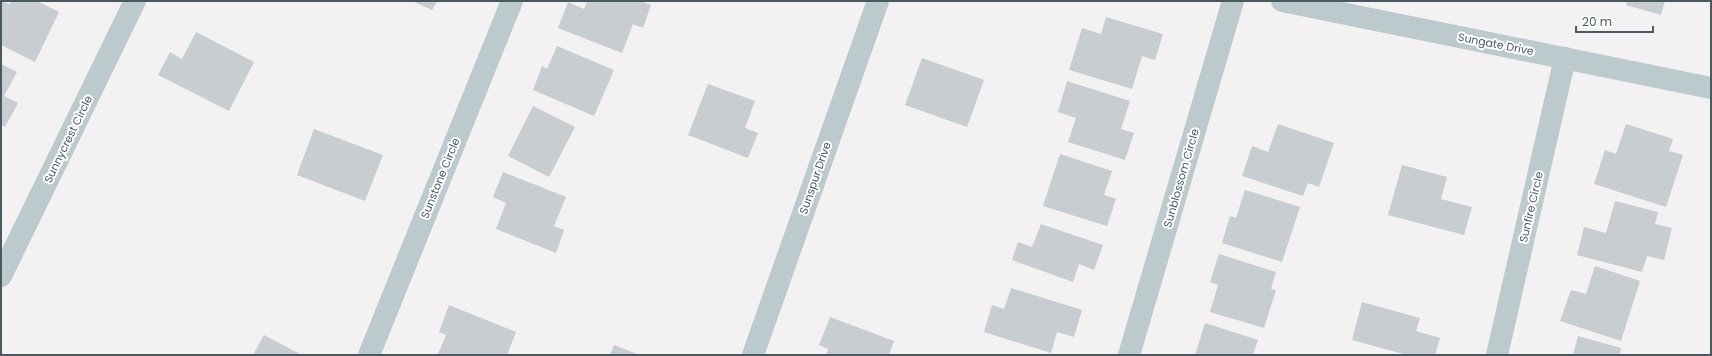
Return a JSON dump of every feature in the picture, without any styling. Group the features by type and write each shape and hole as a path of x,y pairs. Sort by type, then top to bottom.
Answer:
{"street":[{"name":"Sunnycrest Circle","path":"1,276 135,1"},
{"name":"Sunstone Circle","path":"369,355 512,1"},
{"name":"Sunspur Drive","path":"753,355 878,1"},
{"name":"Sunblossom Circle","path":"1129,355 1233,1"},
{"name":"Sungate Drive","path":"1282,1 1711,88"},
{"name":"Sunfire Circle","path":"1497,355 1565,58"}],"building":[{"path":"1,1 10,4 11,1 37,1 59,12 35,62 1,45"},
{"path":"412,1 437,1 432,10"},
{"path":"587,1 641,1 651,5 643,28 633,24 622,53 558,28 568,2 584,9"},
{"path":"1627,1 1665,1 1661,15 1626,5"},
{"path":"1106,17 1163,34 1155,60 1142,56 1132,89 1069,70 1082,28 1101,34"},
{"path":"196,32 254,62 229,111 158,75 170,52 182,59"},
{"path":"557,46 614,70 594,116 533,90 542,66 547,69"},
{"path":"922,58 984,80 967,127 905,105"},
{"path":"1,64 17,72 4,96 18,103 5,127 1,125"},
{"path":"1067,81 1130,101 1121,129 1134,133 1125,160 1068,142 1076,118 1058,112"},
{"path":"708,84 755,101 745,128 758,133 748,158 688,135"},
{"path":"533,106 575,127 549,177 508,156"},
{"path":"1278,124 1334,143 1319,187 1308,183 1303,196 1242,176 1252,146 1268,152"},
{"path":"1626,124 1673,139 1669,151 1683,155 1666,207 1594,184 1605,150 1616,154"},
{"path":"314,129 383,155 365,201 297,175"},
{"path":"1060,154 1112,171 1104,195 1116,199 1107,226 1043,206"},
{"path":"1402,165 1447,177 1441,199 1472,207 1464,235 1388,215"},
{"path":"503,172 566,197 554,226 564,230 556,253 496,229 506,203 493,197"},
{"path":"1245,190 1300,207 1282,262 1222,243 1230,216 1236,218"},
{"path":"1615,201 1658,212 1655,224 1672,228 1664,260 1647,256 1642,272 1577,255 1584,227 1606,233"},
{"path":"1041,224 1103,245 1094,270 1079,264 1073,282 1012,260 1018,242 1032,247"},
{"path":"1219,254 1276,272 1271,289 1276,290 1264,328 1210,312 1218,285 1210,282"},
{"path":"1595,266 1640,281 1621,341 1560,321 1571,290 1586,294"},
{"path":"1011,288 1082,310 1074,337 1057,332 1051,353 984,332 992,305 1004,309"},
{"path":"1362,302 1420,318 1416,331 1440,338 1435,355 1407,355 1352,340"},
{"path":"449,305 516,332 507,355 438,354 446,335 439,332"},
{"path":"830,317 894,341 889,355 826,355 828,349 819,345"},
{"path":"1205,323 1258,340 1253,355 1195,355"},
{"path":"264,335 302,355 253,355"},
{"path":"1578,336 1621,348 1620,355 1573,355"},
{"path":"614,345 640,355 610,355"}]}
